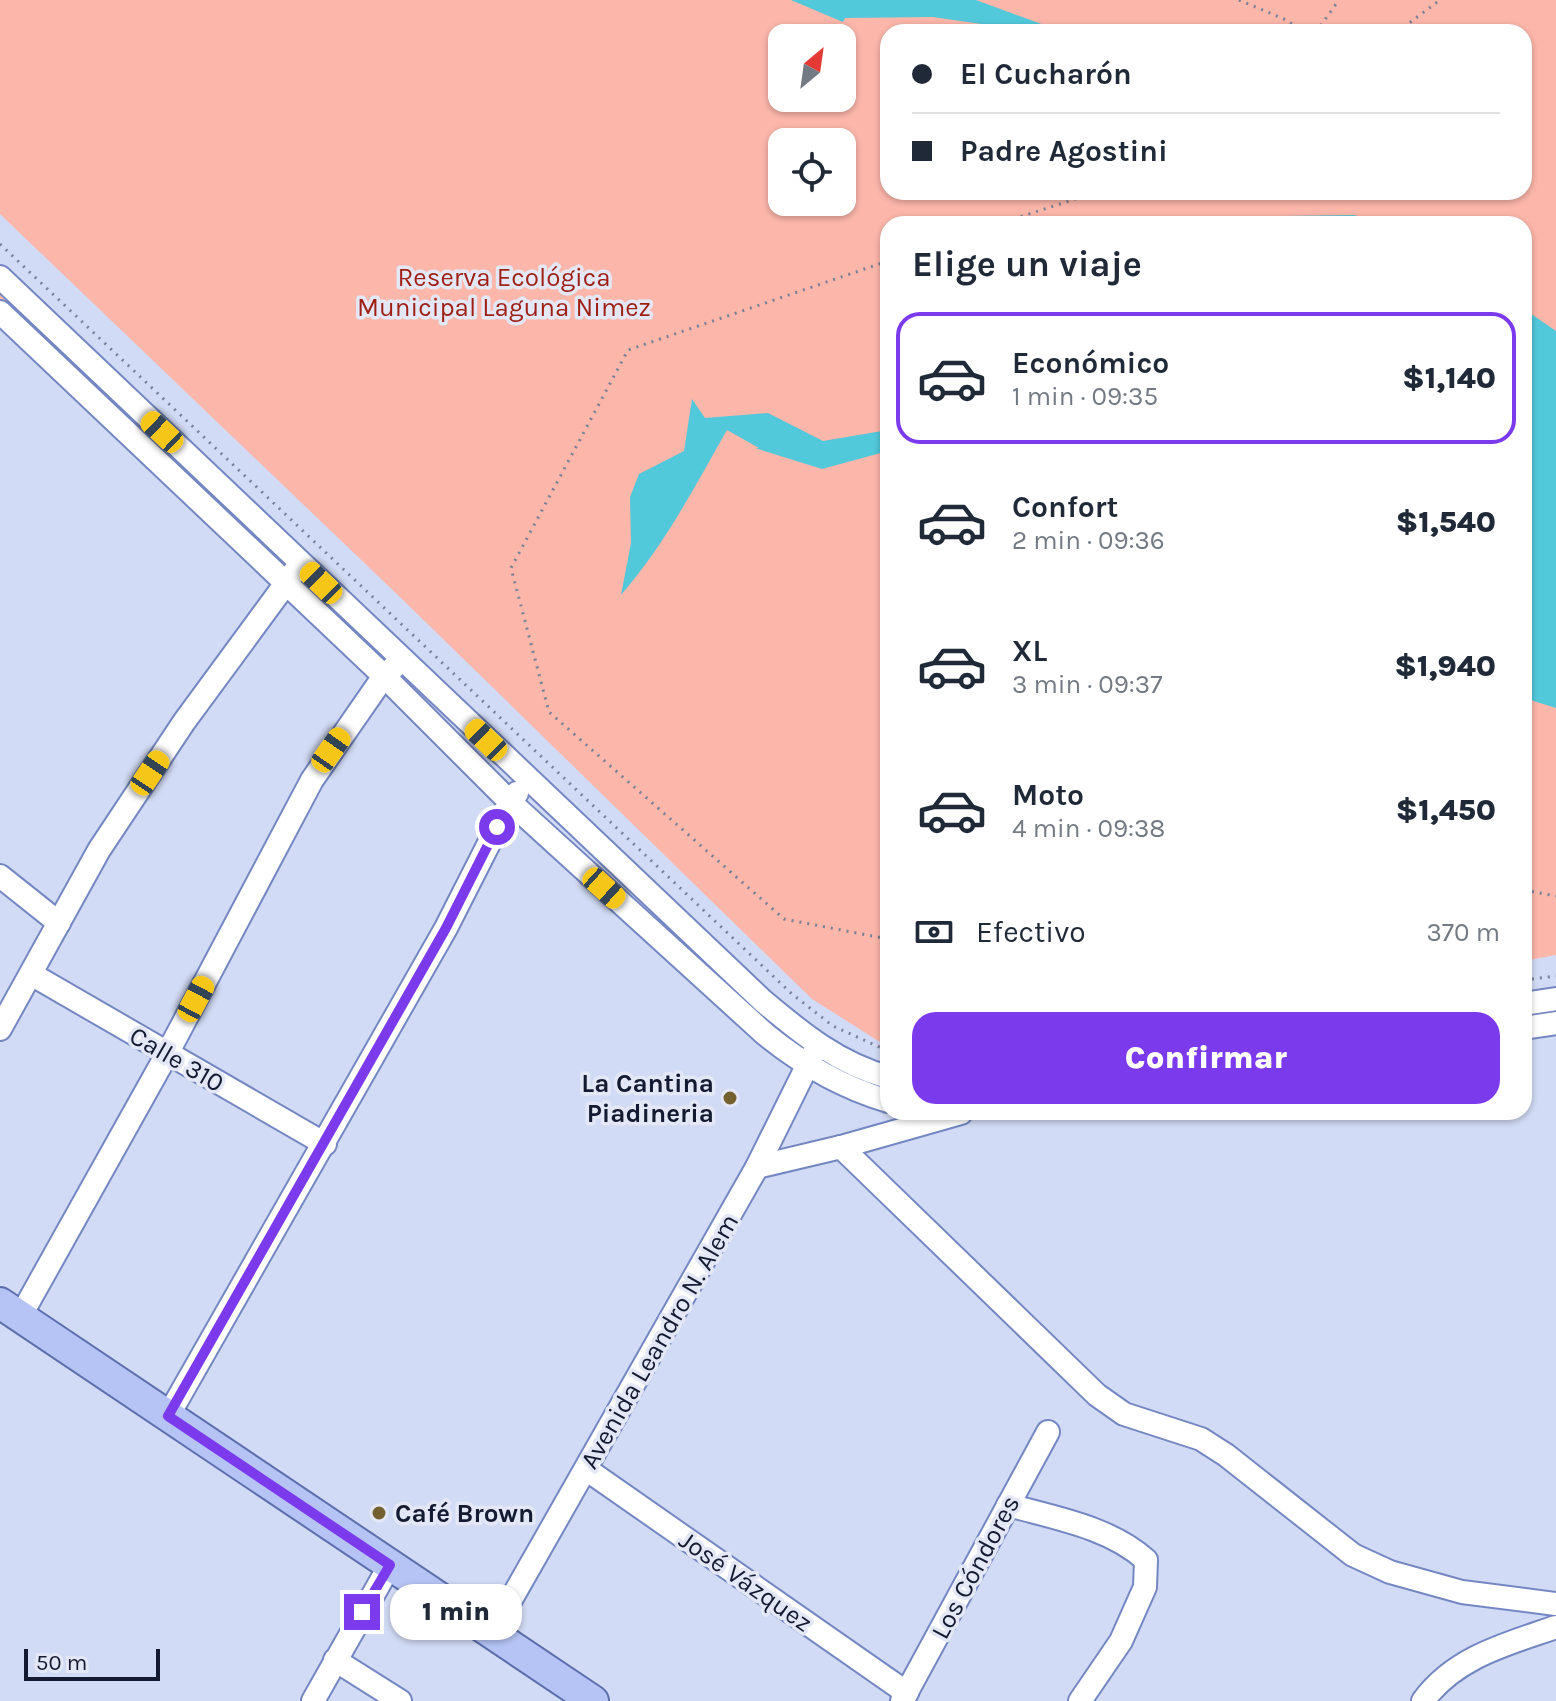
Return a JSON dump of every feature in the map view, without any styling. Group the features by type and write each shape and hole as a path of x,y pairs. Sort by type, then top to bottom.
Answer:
{"main road":[{"path":"7,1313 168,1416 593,1701"}],"street":[{"path":"0,277 763,1001 818,1044 852,1065 880,1074"},
{"path":"0,312 384,676 510,802 765,1034 807,1067 845,1086 880,1098"},
{"path":"0,1029 99,850 184,722 301,564"},
{"path":"7,1313 167,1054 312,780 384,676 402,659"},
{"path":"168,1416 446,928 510,802 529,781"},
{"path":"0,876 59,923"},
{"name":"Calle 310","path":"31,974 325,1144"},
{"path":"1532,1003 1556,999"},
{"path":"1532,1027 1556,1023"},
{"name":"Avenida Leandro N. Alem","path":"492,1633 757,1167 818,1044"},
{"path":"757,1167 936,1120"},
{"path":"841,1147 1063,1363 1097,1395 1124,1414 1201,1439 1226,1455 1353,1555 1390,1572 1462,1592 1556,1604"},
{"name":"Los Cóndores","path":"904,1697 1048,1432"},
{"name":"José Vázquez","path":"586,1469 904,1697"},
{"path":"1008,1505 1077,1524 1128,1544 1146,1560 1145,1587 1127,1627 1080,1701"},
{"path":"313,1701 390,1565"},
{"path":"1423,1701 1431,1689 1454,1670 1480,1654 1556,1627"},
{"path":"335,1660 400,1701"}],"path":[{"path":"1239,0 1292,24"},
{"path":"1322,24 1339,0"},
{"path":"1408,24 1440,0"},
{"path":"1023,216 1072,200"},
{"path":"0,244 792,994 833,1026 880,1047"},
{"path":"880,264 628,350 511,568 549,712 784,919 880,937"},
{"path":"1532,892 1556,896"},
{"path":"1532,979 1556,976"}],"green space":[{"name":"Reserva Ecológica Municipal Laguna Nimez","path":"0,0 1556,0 1556,955 1532,960 1532,216 880,216 880,1042 812,999 402,599 0,214"},
{"path":"0,289 268,544 267,550 261,548 0,299"}],"water":[{"path":"791,0 976,0 1042,24 981,24 933,17 845,18 843,22"},
{"path":"1532,314 1556,331 1556,708 1532,700"},
{"path":"692,399 705,418 768,413 823,441 880,431 880,453 822,469 755,448 759,448 727,430 665,536 621,595 631,543 630,497 639,474 684,451"}],"place":[{"name":"La Cantina Piadineria","path":"730,1098"},
{"name":"Café Brown","path":"379,1513"}],"route":[{"path":"362,1612 390,1565 168,1416 446,928 497,827"}]}
